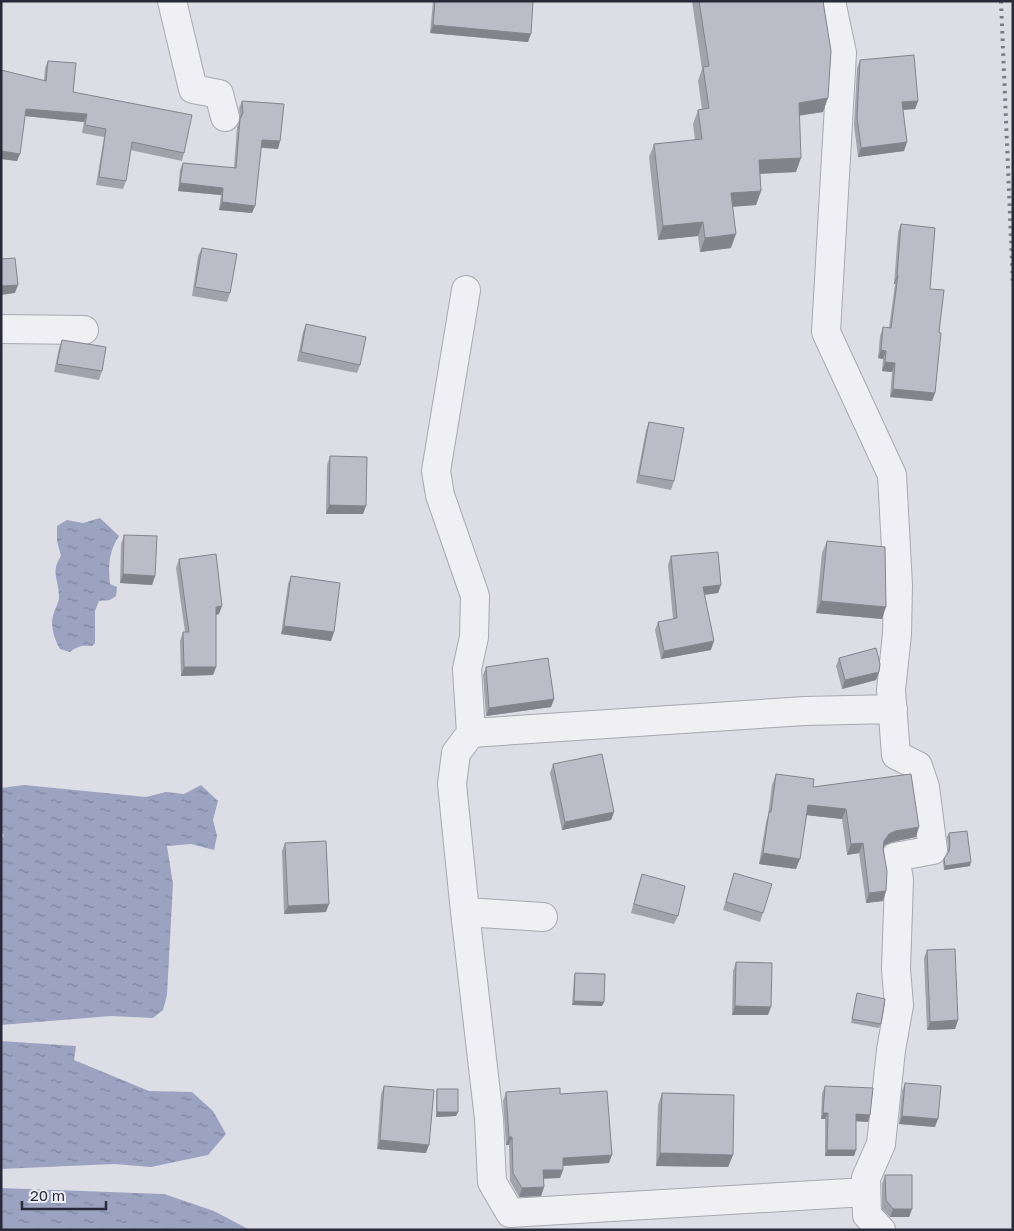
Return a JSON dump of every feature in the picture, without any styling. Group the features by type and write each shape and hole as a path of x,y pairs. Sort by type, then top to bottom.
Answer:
{"street":[{"path":"172,1 193,89 219,94 226,117"},
{"path":"831,1 842,53 826,332 892,476 898,585 897,634 892,690 896,756 918,766 925,787 933,850 895,857 899,880 896,969 899,1006 891,1050 881,1144 866,1178 867,1215 880,1230"},
{"path":"466,290 436,471 440,495 475,596 474,637 466,669 471,733 456,753 452,784 489,1119 492,1182 510,1213 866,1192"},
{"path":"1,329 84,330"},
{"path":"471,733 805,711 893,709"},
{"path":"465,912 543,917"}],"water":[{"path":"100,518 119,536 113,547 109,565 110,584 117,587 116,596 110,600 99,601 95,611 95,643 92,646 78,647 70,652 60,649 55,638 52,620 59,597 56,567 61,556 57,541 57,526 67,520 83,523"},
{"path":"24,785 146,797 166,792 184,794 201,785 218,801 213,820 217,836 214,850 191,844 167,846 173,884 167,995 163,1010 153,1018 111,1016 1,1025 1,841 4,835 1,832 1,788"},
{"path":"1,1041 76,1046 74,1060 149,1091 192,1092 213,1111 226,1134 208,1155 151,1167 114,1164 1,1169"},
{"path":"1,1188 164,1194 214,1211 250,1230 1,1230"}],"building":[{"path":"435,1 533,1 531,34 433,25"},
{"path":"699,1 823,1 831,51 828,98 799,103 801,158 759,160 761,191 731,193 736,234 705,238 703,222 663,226 654,144 702,139 698,110 709,108 703,67 709,66"},
{"path":"914,55 918,101 902,102 907,142 861,148 857,117 860,60"},
{"path":"48,61 76,63 73,92 192,115 184,153 132,142 126,181 99,177 106,129 85,125 87,114 26,109 20,154 1,151 1,70 46,81"},
{"path":"242,101 284,104 280,141 262,140 255,206 222,202 223,188 180,183 183,163 236,168 240,119 243,113"},
{"path":"901,224 935,228 930,289 944,290 935,393 893,389 895,363 885,362 886,351 881,350 883,327 891,328 898,275"},
{"path":"202,248 237,254 230,293 195,287"},
{"path":"15,258 18,285 1,286 1,259"},
{"path":"306,324 366,337 360,365 301,352"},
{"path":"62,340 106,347 102,371 57,364"},
{"path":"649,422 684,428 674,481 639,475"},
{"path":"330,456 367,457 366,506 329,505"},
{"path":"124,535 157,536 155,576 123,574"},
{"path":"827,541 885,547 886,607 821,601"},
{"path":"718,552 721,585 703,587 714,641 664,651 658,622 677,618 671,556"},
{"path":"216,554 222,606 216,607 216,667 184,667 183,632 189,632 179,559"},
{"path":"291,576 340,583 334,632 284,626"},
{"path":"876,648 880,664 879,672 845,680 839,658"},
{"path":"548,658 554,699 489,708 486,667"},
{"path":"602,754 614,812 565,822 553,764"},
{"path":"776,774 814,779 813,787 911,774 919,827 895,831 889,834 884,841 883,849 887,871 886,891 869,893 863,843 851,844 846,809 808,805 800,859 763,853"},
{"path":"967,831 971,862 945,866 944,858 949,852 950,844 949,833"},
{"path":"326,841 329,904 288,906 285,843"},
{"path":"734,873 772,884 763,913 726,902"},
{"path":"642,874 685,886 678,916 634,904"},
{"path":"955,949 958,1020 930,1022 927,950"},
{"path":"736,962 772,963 771,1007 735,1006"},
{"path":"575,973 605,974 604,1002 574,1001"},
{"path":"857,993 885,999 881,1024 852,1019"},
{"path":"905,1083 941,1086 938,1119 902,1116"},
{"path":"384,1086 434,1090 429,1145 380,1140"},
{"path":"825,1086 873,1088 870,1115 856,1114 856,1150 827,1150 828,1113 823,1113"},
{"path":"560,1088 560,1094 607,1091 612,1155 563,1158 563,1170 543,1170 544,1187 522,1188 513,1173 512,1137 509,1137 506,1092"},
{"path":"437,1089 458,1089 458,1112 437,1112"},
{"path":"662,1093 734,1095 733,1155 660,1153"},
{"path":"885,1175 912,1175 912,1209 893,1209 886,1200"}],"railway":[{"path":"1001,1 1013,286"}]}
